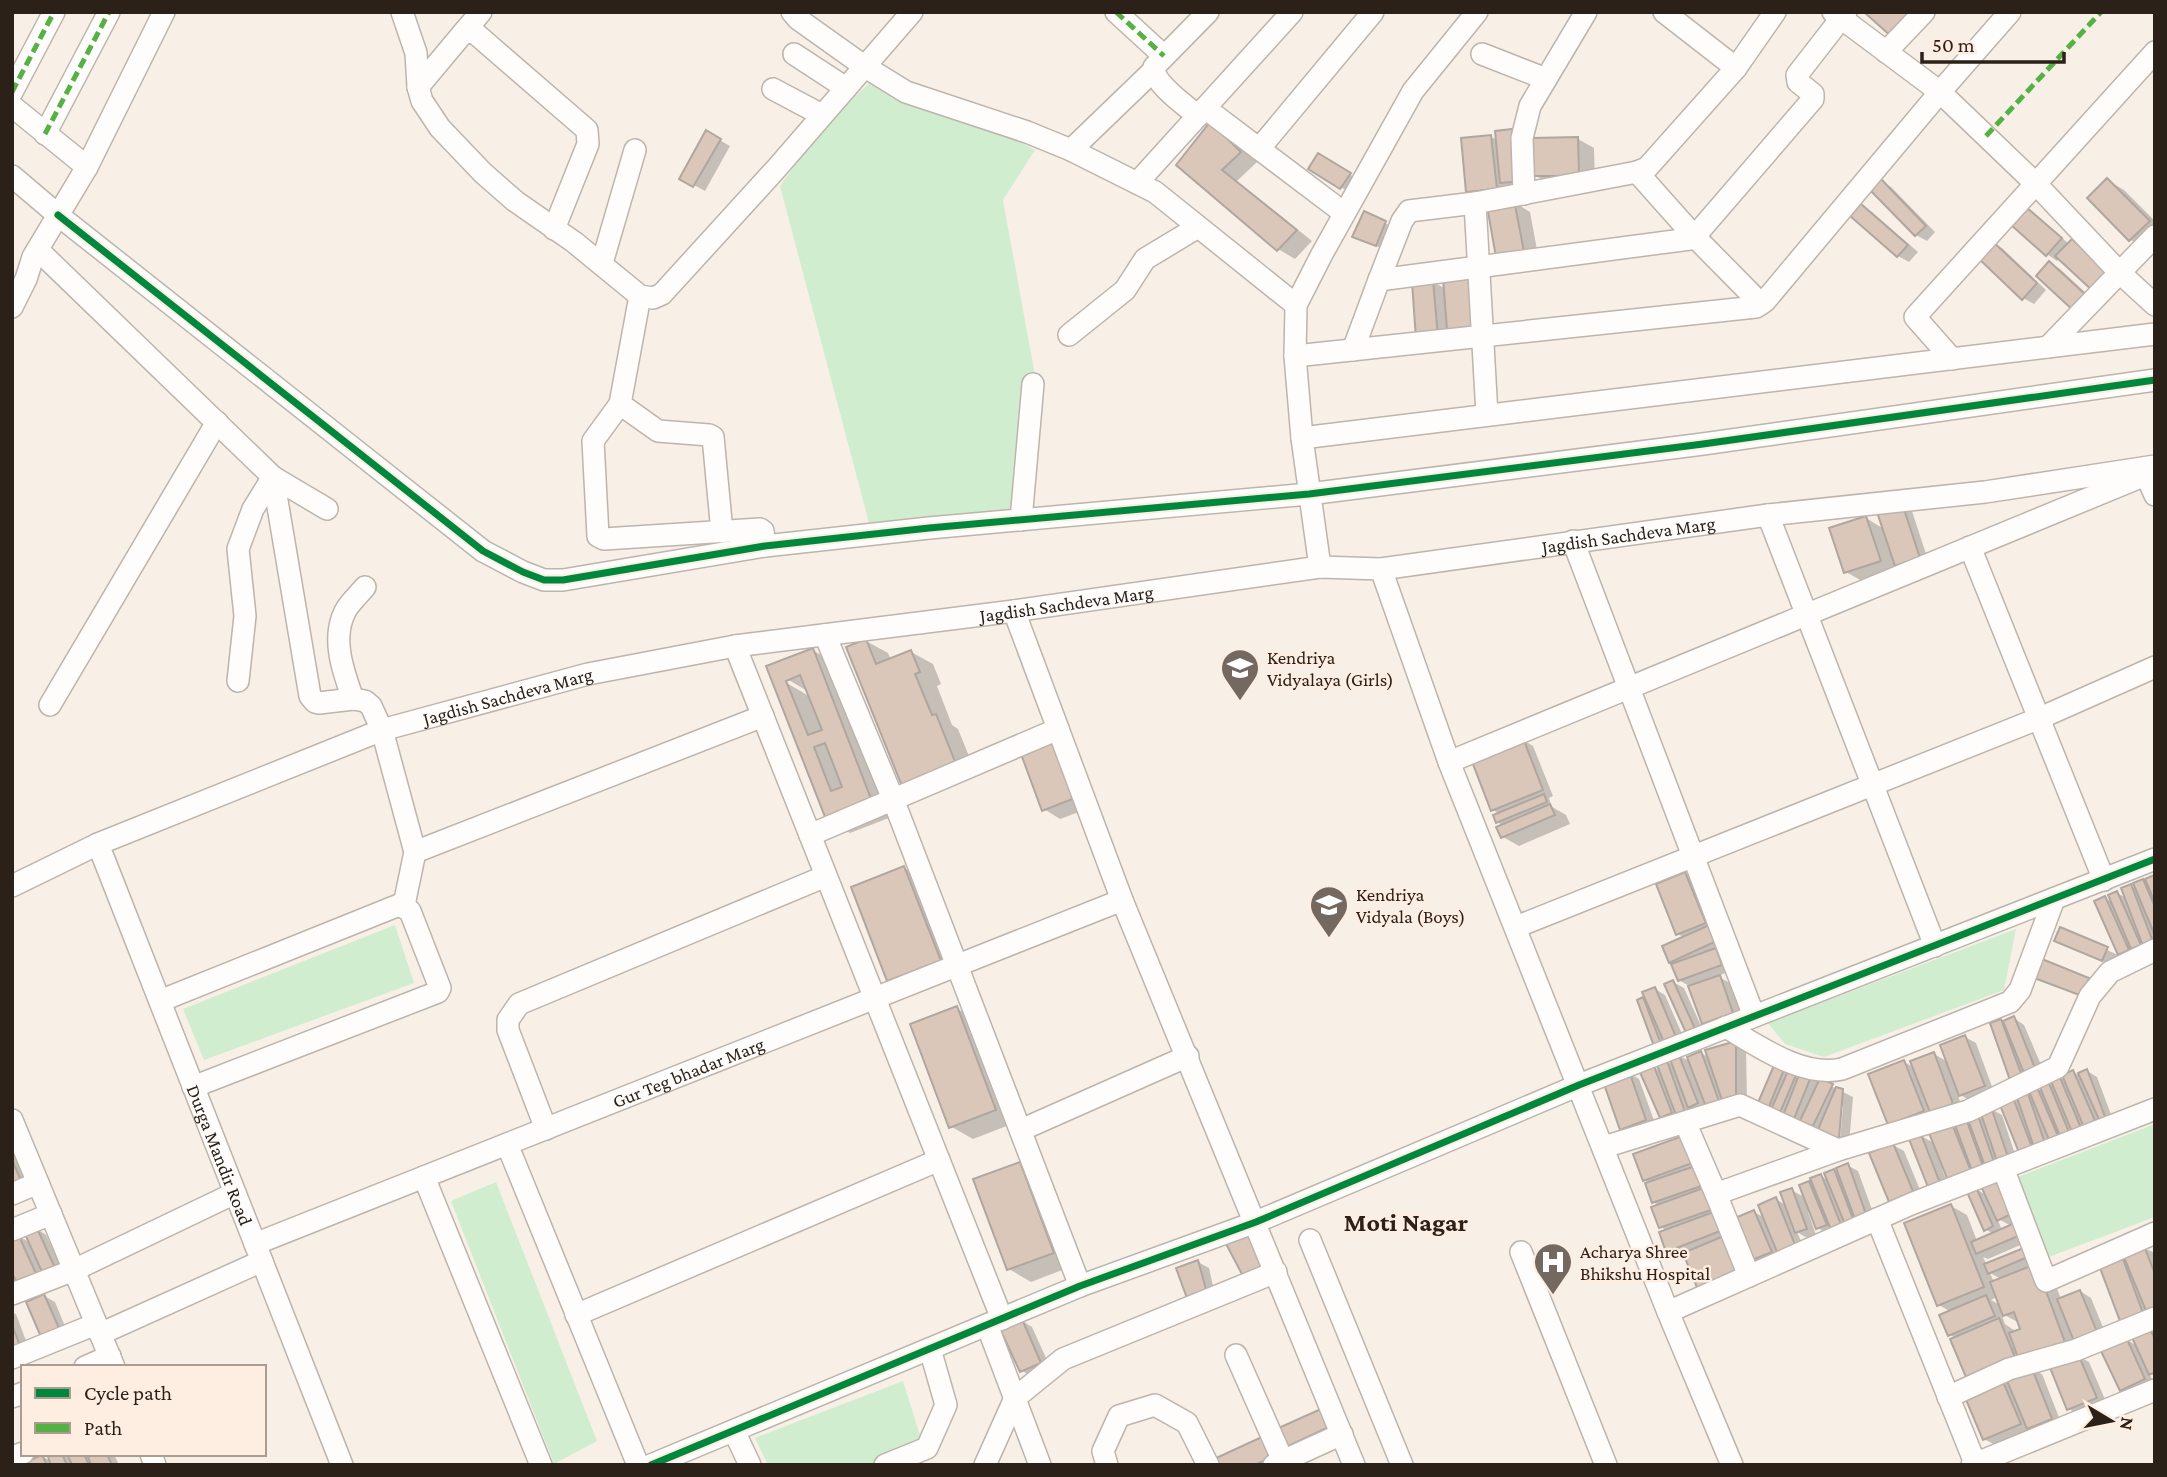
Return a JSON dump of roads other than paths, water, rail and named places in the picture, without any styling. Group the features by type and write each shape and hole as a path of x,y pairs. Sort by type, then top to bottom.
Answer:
{"street":[{"path":"12,92 54,12"},
{"path":"45,134 109,12"},
{"path":"12,307 36,253 87,167 164,12"},
{"path":"418,87 481,12"},
{"path":"792,12 864,66 906,92 1027,132 1071,150 1155,192 1296,305"},
{"path":"407,15 416,53 418,87 422,101 460,150 515,201 602,263 640,296 653,299 662,294 912,12"},
{"path":"1116,12 1159,64 1158,80 1201,112 1259,149 1344,213"},
{"path":"1071,150 1208,12"},
{"path":"1138,183 1292,12"},
{"path":"1259,149 1373,12"},
{"path":"1320,567 1302,438 1295,356 1296,305 1413,91 1476,12"},
{"path":"1524,194 1522,138 1530,106 1586,12"},
{"path":"1664,12 1735,68"},
{"path":"1353,350 1402,221 1409,211 1524,194 1637,172 1653,162 1735,68 1775,12"},
{"path":"1886,52 1924,12"},
{"path":"1295,356 1756,307 2010,12"},
{"path":"1379,280 1685,240 1693,236 1814,99 1813,94 1798,82 1797,75 1840,14 1940,92 2036,184 2120,273 2155,305"},
{"path":"464,32 475,33 587,130 588,144 554,229"},
{"path":"794,54 846,88"},
{"path":"1482,54 1546,79"},
{"path":"1952,359 1914,317 2036,184 2150,66"},
{"path":"773,89 822,115"},
{"path":"12,106 87,167"},
{"path":"602,263 635,150"},
{"path":"1637,172 1693,236 1761,304"},
{"path":"12,176 483,551 544,580 563,580 765,546 1309,494 1703,444 2155,380"},
{"path":"1475,202 1487,415"},
{"path":"1069,335 1125,290 1145,259 1198,227"},
{"path":"2048,347 2155,236"},
{"path":"14,275 36,253"},
{"path":"36,253 274,477 327,509"},
{"path":"640,296 620,404 593,441 598,536 604,539 760,529 763,531 765,546"},
{"path":"1302,438 2155,334"},
{"path":"1021,520 1033,384"},
{"path":"620,404 658,431 709,435 713,438 722,532"},
{"path":"50,705 216,422"},
{"path":"1449,762 2152,471 2155,495"},
{"name":"Jagdish Sachdeva Marg","path":"12,886 98,844 382,730 588,674 735,646 1014,611 1320,567 1381,569 1768,515 2152,471"},
{"path":"239,681 245,615 238,549 253,509 274,477"},
{"path":"274,477 310,696 319,703 353,699 365,701 371,706 382,730 415,852 405,900 406,908"},
{"path":"1768,515 1809,614 1936,946"},
{"path":"1573,541 1754,1016"},
{"path":"1970,547 2104,880"},
{"path":"1381,569 1449,762 1668,1312 1732,1465"},
{"path":"353,699 344,674 338,642 346,610 365,587"},
{"path":"1014,611 1122,900 1354,1465"},
{"path":"825,635 893,799 1080,1286"},
{"path":"735,646 939,1160 995,1322 1015,1398 1040,1465"},
{"path":"1516,927 2040,718 2155,667"},
{"path":"415,852 763,716"},
{"path":"810,835 1058,729"},
{"name":"Durga Mandir Road","path":"98,844 342,1465"},
{"path":"651,1465 679,1460 734,1431 1080,1286 1256,1222 1579,1085 2155,859"},
{"path":"546,1129 508,1030 508,1020 519,1004 826,876"},
{"path":"1726,1027 1775,1055 1814,1070 1828,1072 1842,1069 2010,1002 2020,990 2054,899"},
{"name":"Gur Teg bhadar Marg","path":"12,1358 98,1329 258,1252 424,1177 1122,900"},
{"path":"160,1001 399,905 410,911 440,988 438,992 194,1087"},
{"path":"1716,1194 1838,1150 1968,1111 2058,1067 2090,996 2110,972 2155,950"},
{"path":"1021,1130 1188,1056"},
{"path":"1604,1147 1740,1105 1838,1150"},
{"path":"1668,1312 1877,1219 2155,1109"},
{"path":"1685,1122 1749,1276"},
{"path":"13,1126 112,1362"},
{"path":"507,1144 638,1465"},
{"path":"576,1315 939,1160"},
{"path":"2003,1168 2046,1281 2155,1233"},
{"path":"424,1177 541,1465"},
{"path":"12,1194 38,1183"},
{"path":"12,1294 74,1269 235,1193"},
{"path":"12,1230 51,1214"},
{"path":"1877,1219 1973,1464 2155,1390"},
{"path":"1310,1240 1402,1465"},
{"path":"1521,1252 1606,1465"},
{"path":"985,1465 1015,1398 1063,1359 1276,1272"},
{"path":"1948,1396 2009,1369 2076,1350 2155,1318"},
{"path":"885,1465 927,1448 946,1405 930,1349"},
{"path":"1236,1355 1279,1463 1342,1434"},
{"path":"1107,1465 1103,1451 1119,1416 1155,1405 1187,1423 1208,1465"},
{"path":"734,1431 750,1465"}],"place":[{"name":"Kendriya Vidyalaya (Girls)","path":"1240,702"},
{"name":"Kendriya Vidyala (Boys)","path":"1329,939"},
{"name":"Acharya Shree Bhikshu Hospital","path":"1553,1296"}],"district":[{"name":"Moti Nagar","path":"1406,1222"}]}
